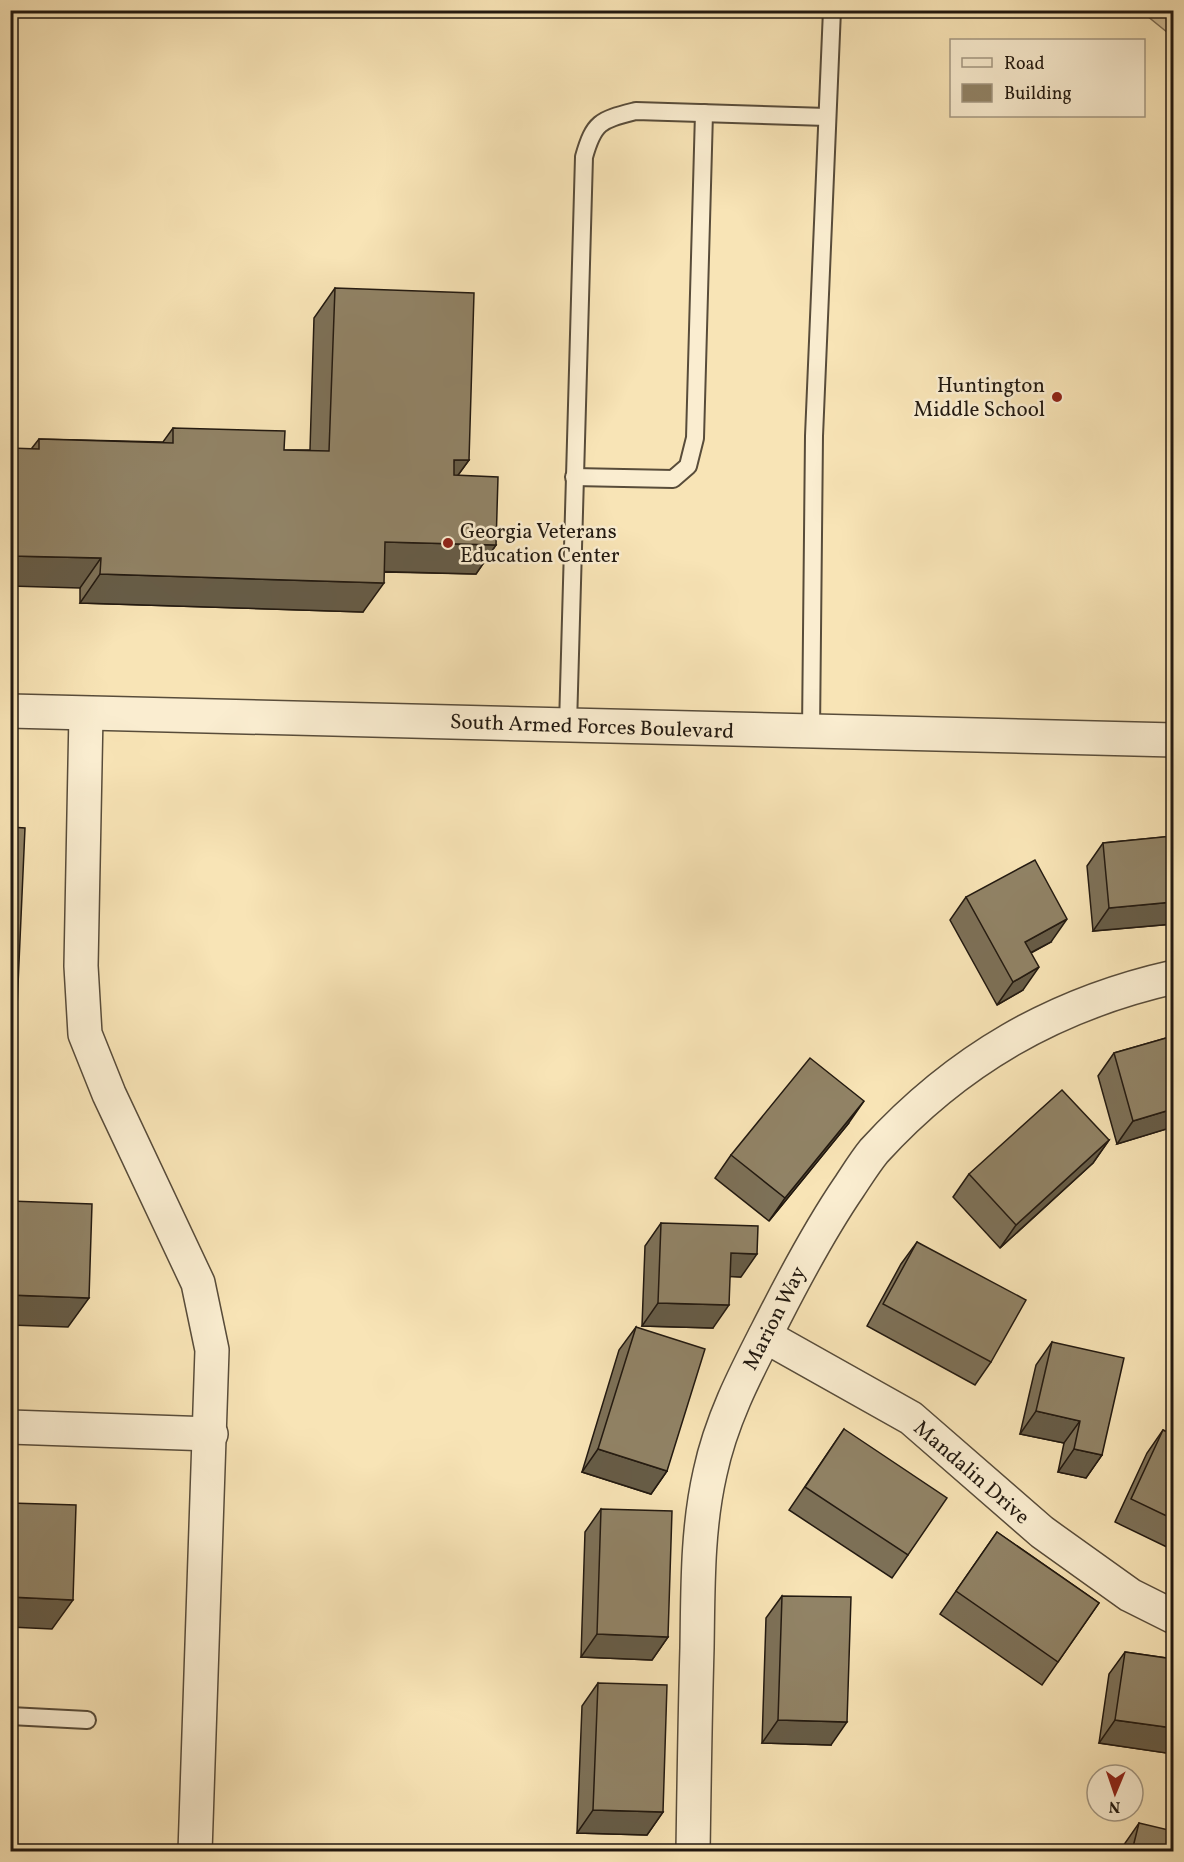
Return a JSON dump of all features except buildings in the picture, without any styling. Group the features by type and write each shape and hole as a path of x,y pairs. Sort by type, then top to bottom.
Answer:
{"street":[{"name":"South Armed Forces Boulevard","path":"10,711 1173,740"},
{"path":"86,714 81,966 86,1034 109,1094 198,1283 212,1350 211,1434 195,1851"},
{"name":"Marion Way","path":"693,1851 698,1564 702,1518 720,1431 735,1394 825,1222 873,1152 933,1096 997,1047 1056,1014 1101,996 1173,977"},
{"name":"Mandalin Drive","path":"765,1336 910,1418 1042,1533 1130,1595 1173,1617"},
{"path":"10,1426 211,1434"}],"lane":[{"path":"811,732 814,436 832,10"},
{"path":"568,725 584,157 591,131 609,118 636,111 827,117"},
{"path":"574,477 674,479 688,466 694,438 704,113"},
{"path":"10,1716 87,1720"}],"shaded area":[{"path":"1141,11 1173,11 1173,37"}],"place":[{"name":"Huntington Middle School","path":"1057,397"},
{"name":"Georgia Veterans Education Center","path":"448,543"}]}
